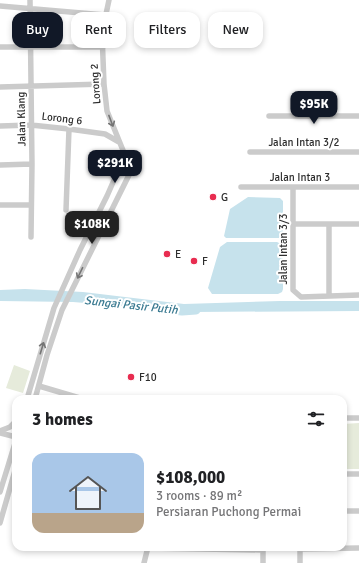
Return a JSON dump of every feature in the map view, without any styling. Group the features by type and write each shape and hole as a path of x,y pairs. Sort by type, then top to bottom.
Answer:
{"street":[{"name":"Jalan Klang","path":"30,0 30,9"},
{"name":"Lorong 2","path":"106,12 109,0"},
{"path":"0,6 71,12"},
{"path":"0,47 12,47"},
{"name":"Jalan Klang","path":"30,48 32,164 31,237"},
{"name":"Lorong 2","path":"37,395 47,355 62,310 131,170 107,111 104,84 103,48"},
{"path":"0,87 104,84"},
{"path":"269,116 359,116"},
{"name":"Lorong 6","path":"0,126 31,125 69,129 105,134 119,142"},
{"path":"66,210 69,129"},
{"name":"Jalan Intan 3/2","path":"250,152 359,152"},
{"path":"29,395 56,304 125,155"},
{"path":"0,165 32,164"},
{"name":"Jalan Intan 3","path":"241,187 359,187"},
{"name":"Jalan Intan 3/3","path":"293,188 293,290 301,297 359,295"},
{"path":"0,205 31,205"},
{"path":"293,224 359,224"},
{"path":"329,224 329,296"},
{"path":"38,362 36,381 39,386 69,395"},
{"path":"31,395 39,386"},
{"path":"347,418 359,418"},
{"path":"0,432 12,425"},
{"path":"0,432 12,436"},
{"path":"0,492 12,453"},
{"path":"347,474 359,474"},
{"path":"0,523 12,481"},
{"path":"347,511 359,511"},
{"path":"347,548 359,548"},
{"path":"144,563 147,551"},
{"path":"263,551 263,563"},
{"path":"300,551 300,563"}],"green space":[{"path":"14,365 30,371 23,393 6,388"},
{"path":"359,423 359,469 347,469 347,424"}],"water":[{"path":"248,197 280,198 283,201 283,236 280,238 226,238 224,236 230,209"},
{"path":"227,242 277,242 281,244 283,246 282,292 278,294 212,294 208,288 220,247"},
{"path":"25,289 83,292 184,304 280,301 359,301 359,311 193,312 73,302 0,301 0,290"}],"waterway":[{"name":"Sungai Pasir Putih","path":"163,309 182,311 196,310"}],"place":[{"name":"G","path":"213,197"},
{"name":"E","path":"167,254"},
{"name":"F","path":"194,261"},
{"name":"F10","path":"131,377"}]}
